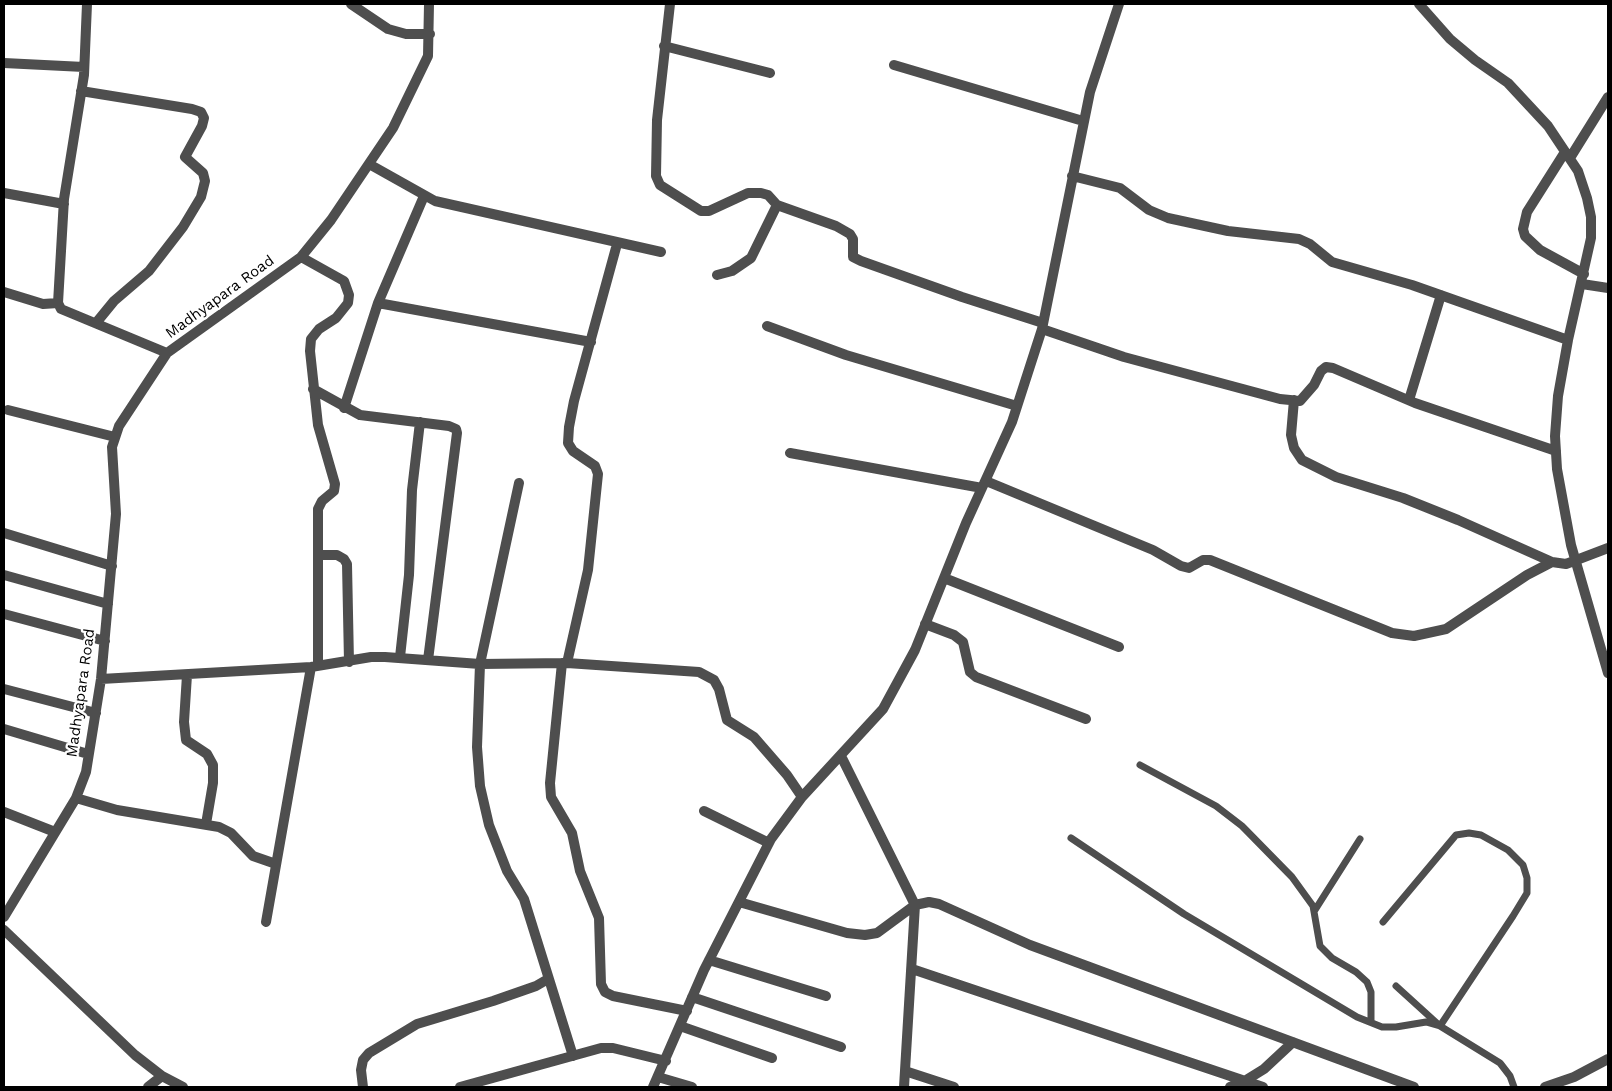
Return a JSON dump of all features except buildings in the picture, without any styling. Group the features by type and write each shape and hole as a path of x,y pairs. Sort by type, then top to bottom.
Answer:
{"street":[{"path":"87,4 82,90 64,204 58,304 61,309 167,353"},
{"path":"351,4 388,30 406,34 430,34"},
{"name":"Madhyapara Road","path":"4,917 82,787 96,713 105,640 116,514 112,447 119,426 167,353 301,257 331,220 393,128 428,56 430,34 429,4"},
{"path":"670,4 664,46 657,130 656,176 660,185 701,211 709,211 738,196 761,192 768,195 777,205 836,226 850,234 853,239 853,257 861,261 1124,357 1202,379 1300,401 1305,398 1321,371 1326,368 1352,375 1409,400 1556,451"},
{"path":"653,1087 709,960 769,843 802,797 884,709 915,650 1017,406 1043,327 1083,121 1090,92 1119,4"},
{"path":"1419,4 1450,39 1475,60 1508,83 1548,126 1578,171 1591,217 1591,238 1568,340 1558,396 1556,451 1567,526 1608,673"},
{"path":"664,46 770,72"},
{"path":"4,63 84,67"},
{"path":"894,65 1083,121"},
{"path":"82,90 192,109 200,112 204,118 202,126 185,157 187,162 199,168 203,173 205,180 201,197 183,226 149,271 114,302 96,323"},
{"path":"1608,97 1528,212 1523,229 1526,236 1540,250 1583,279 1608,288"},
{"path":"369,164 435,201 617,244 661,252"},
{"path":"1072,176 1120,188 1149,210 1168,218 1228,231 1299,239 1310,244 1332,262 1441,295 1568,340"},
{"path":"4,193 64,204"},
{"path":"344,408 378,303 424,196"},
{"path":"717,275 732,271 751,258 777,205"},
{"path":"617,244 574,401 568,443 573,451 595,466 598,474 588,570 565,663 550,783 551,797 572,834 580,871 599,918 601,984 605,992 613,996 687,1011"},
{"path":"266,922 314,667 318,509 322,500 334,491 335,484 318,425 313,389 311,340 318,329 343,310 350,295 344,281 301,257"},
{"path":"4,292 43,304 58,304"},
{"path":"1409,400 1441,295"},
{"path":"378,303 591,342"},
{"path":"768,326 846,355 1017,406"},
{"path":"313,389 344,408 360,415 449,426 456,429 428,660"},
{"path":"1294,400 1291,436 1294,448 1302,460 1336,477 1403,498 1552,562 1566,564 1608,548"},
{"path":"8,410 115,437"},
{"path":"400,657 410,576 412,490 420,422"},
{"path":"790,453 984,484 1153,550 1181,566 1189,568 1203,560 1210,560 1375,626 1392,632 1414,636 1446,629 1527,575 1552,562"},
{"path":"519,483 480,664 477,747 480,786 489,825 507,871 524,899 572,1056"},
{"path":"4,532 112,566"},
{"path":"318,555 337,555 344,558 347,564 349,662"},
{"path":"4,575 108,604"},
{"path":"944,578 1120,647"},
{"path":"4,614 105,640"},
{"path":"925,624 954,635 963,642 970,672 976,677 1086,719"},
{"path":"101,679 314,667 371,657 400,657 480,664 565,663 700,672 710,676 719,689 727,720 754,737 787,775 802,797"},
{"path":"187,675 184,722 186,740 207,754 213,765 213,783 206,824"},
{"path":"4,689 96,713"},
{"path":"4,728 88,754"},
{"path":"841,756 915,906 904,1087"},
{"path":"76,798 117,810 219,827 231,833 253,856 276,864"},
{"path":"704,811 769,843"},
{"path":"4,812 55,832"},
{"path":"739,902 847,932 865,935 877,933 915,906 929,902 939,904 1030,945 1414,1087"},
{"path":"4,930 135,1055 162,1076 183,1087"},
{"path":"709,960 826,996"},
{"path":"912,969 1263,1087"},
{"path":"363,1087 361,1070 363,1060 369,1053 417,1024 493,1001 536,986 548,979"},
{"path":"692,997 841,1047"},
{"path":"680,1026 772,1058"},
{"path":"1230,1087 1244,1082 1264,1069 1293,1042"},
{"path":"460,1087 572,1056 613,1048 666,1061"},
{"path":"1545,1087 1574,1077 1608,1060"},
{"path":"905,1072 954,1087"},
{"path":"148,1087 162,1076"},
{"path":"658,1077 692,1087"}],"lane":[{"path":"1140,765 1216,806 1242,826 1292,877 1314,910 1320,946 1332,958 1367,982 1372,992 1371,1022"},
{"path":"1383,922 1456,835 1470,832 1481,835 1508,850 1522,865 1527,878 1527,893 1440,1026"},
{"path":"1071,838 1242,950 1356,1017 1382,1027 1396,1027 1426,1022 1440,1026"},
{"path":"1314,910 1360,838"},
{"path":"1396,986 1440,1026 1500,1064 1510,1076 1514,1087"}]}
